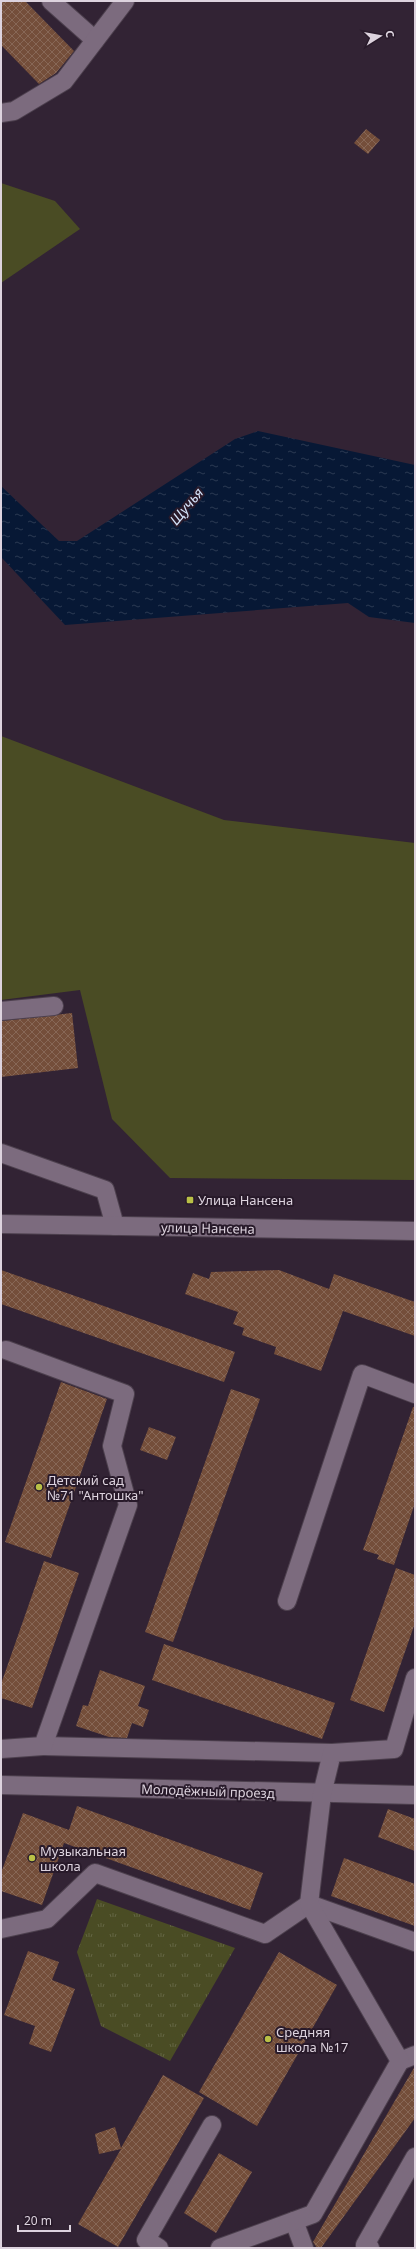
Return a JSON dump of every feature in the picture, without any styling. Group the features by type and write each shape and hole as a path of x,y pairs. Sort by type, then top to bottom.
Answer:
{"street":[{"path":"51,1 95,40"},
{"path":"1,113 14,111 64,81 125,1"},
{"path":"1,1011 54,1006"},
{"path":"1,1153 105,1190 115,1226"},
{"name":"улица Нансена","path":"1,1224 415,1231"},
{"path":"6,1350 125,1394 112,1446 128,1505 43,1746"},
{"path":"287,1602 362,1374 415,1394"},
{"path":"1,1749 43,1746 332,1753 394,1750 410,1713 415,1678"},
{"path":"220,2248 313,2214 407,2058 309,1904 322,1794 332,1753"},
{"name":"Молодёжный проезд","path":"1,1785 322,1794 415,1795"},
{"path":"1,1929 47,1919 95,1873 265,1934 309,1904"},
{"path":"309,1904 415,1942"},
{"path":"159,2248 146,2240 212,2125"},
{"path":"370,2248 365,2245 415,2157"},
{"path":"294,2220 304,2248"}],"green space":[{"path":"1,183 55,201 80,229 1,283"},
{"path":"1,736 224,820 415,843 415,1180 170,1178 112,1119 80,990 1,1000"},
{"path":"97,1899 235,1948 170,2061 101,2026 77,1952"}],"water":[{"name":"Щучья","path":"258,431 415,465 415,623 369,617 348,603 65,625 1,557 1,486 59,541 77,541 235,439"}],"building":[{"path":"1,1 25,1 74,51 56,73 39,84 1,45"},
{"path":"366,129 380,140 368,154 354,143"},
{"path":"72,1013 78,1068 1,1077 1,1021"},
{"path":"1,1270 235,1352 224,1382 1,1304"},
{"path":"279,1270 329,1289 334,1274 415,1302 415,1336 343,1311 321,1371 274,1354 276,1347 242,1335 244,1328 233,1324 238,1312 185,1294 193,1273 209,1279 211,1272"},
{"name":"Детский сад №71 \"Антошка\"","path":"61,1382 107,1399 51,1558 5,1542"},
{"path":"231,1389 260,1399 173,1642 145,1632"},
{"path":"413,1407 415,1407 415,1503 394,1565 377,1559 379,1555 363,1550"},
{"path":"149,1427 176,1437 167,1460 140,1450"},
{"path":"44,1561 79,1573 32,1708 1,1698 1,1684"},
{"path":"396,1568 415,1575 415,1623 384,1712 350,1700"},
{"path":"164,1644 335,1703 322,1739 152,1680"},
{"path":"100,1670 145,1686 138,1706 149,1710 143,1727 132,1723 127,1738 109,1737 76,1726 83,1705 88,1706"},
{"path":"77,1806 263,1873 250,1910 64,1843 42,1905 1,1891 1,1873 23,1813 69,1830"},
{"path":"388,1809 415,1819 415,1851 378,1837"},
{"path":"344,1858 415,1884 415,1926 331,1896"},
{"path":"28,1951 59,1962 52,1980 75,1989 51,2052 29,2044 35,2026 4,2015"},
{"name":"Средняя школа №17","path":"279,1952 337,1985 257,2126 199,2092"},
{"path":"415,2066 415,2118 321,2248 317,2248 313,2242"},
{"path":"163,2075 204,2098 118,2247 78,2224 121,2149 99,2154 95,2134 115,2127 121,2148"},
{"path":"219,2153 252,2172 216,2233 184,2213"}],"place":[{"name":"Улица Нансена","path":"190,1200"},
{"name":"Детский сад №71 \"Антошка\"","path":"39,1487"},
{"name":"Музыкальная школа","path":"32,1858"},
{"name":"Средняя школа №17","path":"268,2039"}]}
